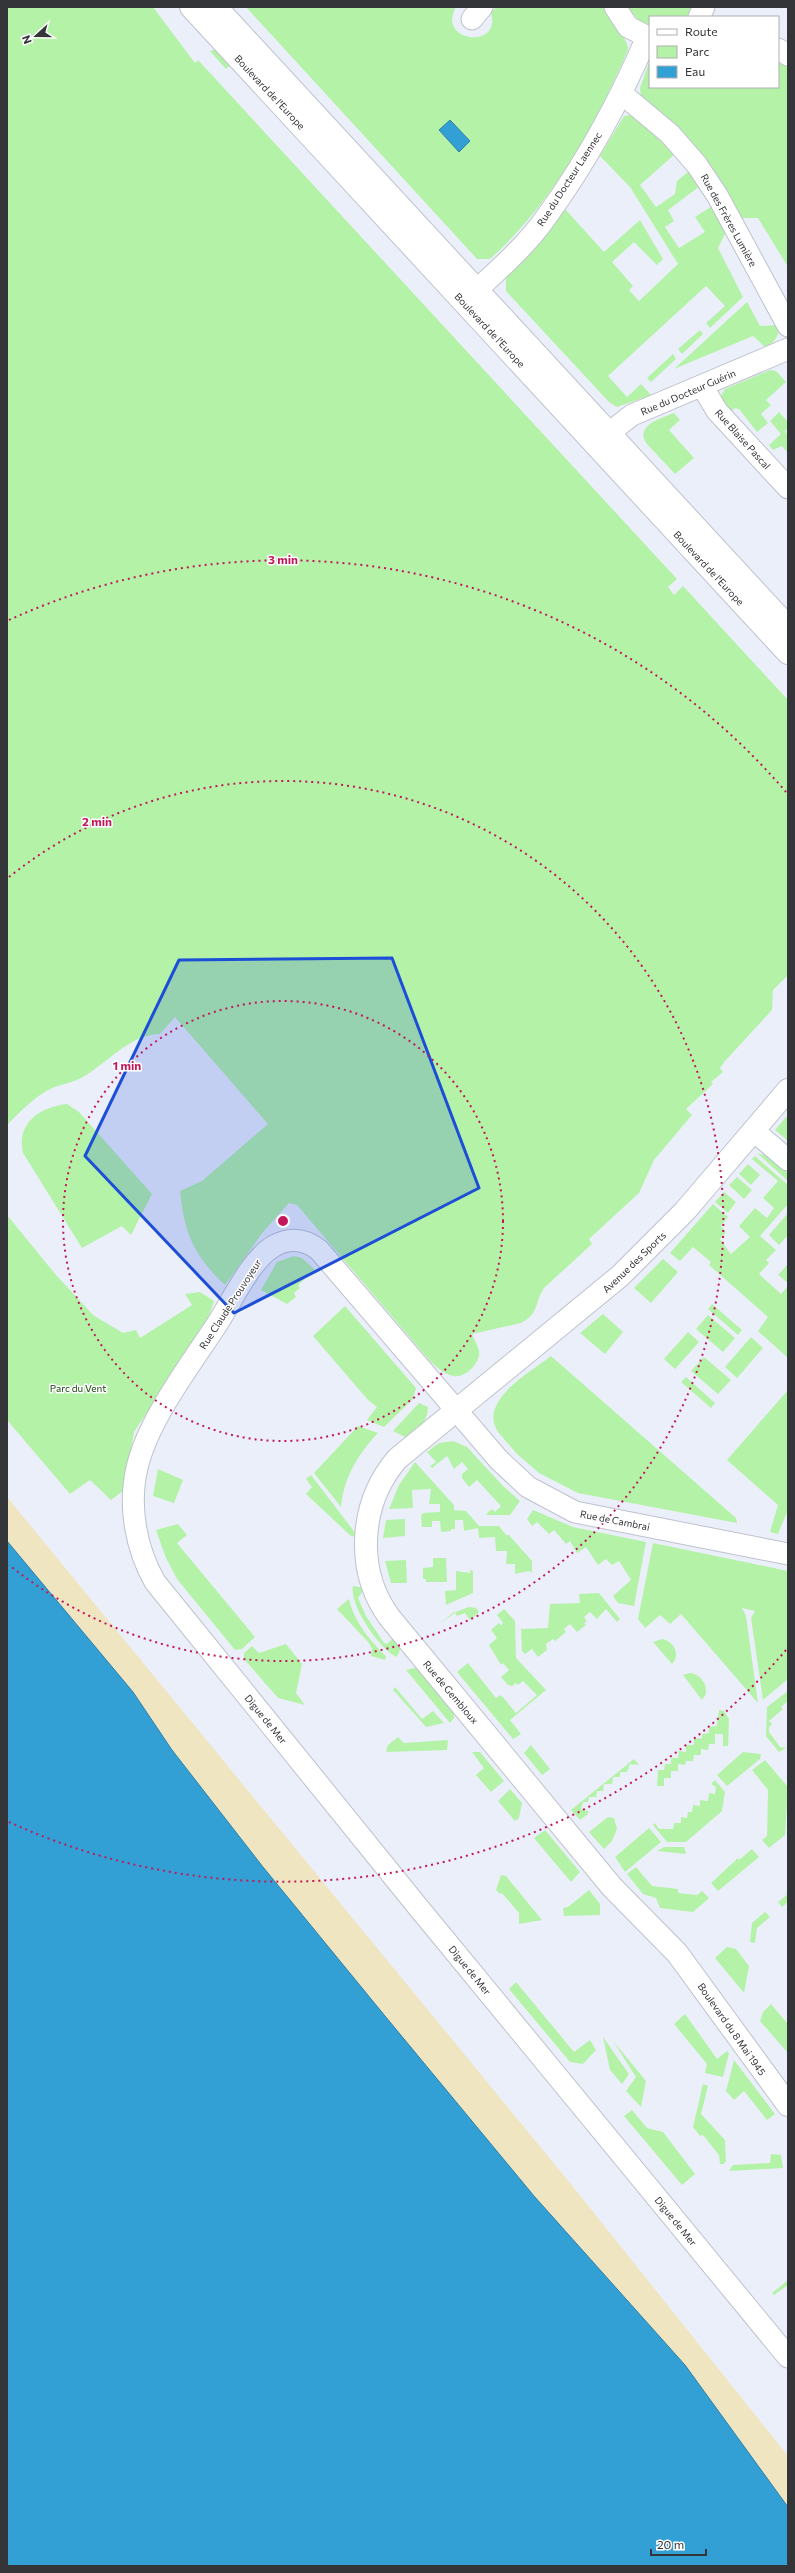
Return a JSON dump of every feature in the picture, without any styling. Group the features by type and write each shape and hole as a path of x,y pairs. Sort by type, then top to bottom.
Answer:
{"street":[{"name":"Boulevard de l'Europe","path":"191,7 470,296 601,438 788,653"},
{"name":"Boulevard de l'Europe","path":"216,7 470,296"},
{"path":"614,7 624,24 648,38"},
{"name":"Rue du Docteur Laennec","path":"470,296 533,234 547,216 622,93 648,38"},
{"path":"779,50 788,55"},
{"name":"Rue des Frères Lumière","path":"622,93 670,134 697,165 717,195 788,326"},
{"name":"Rue du Docteur Guérin","path":"601,438 632,415 702,386 784,357"},
{"name":"Rue Blaise Pascal","path":"702,386 717,411 788,488"},
{"name":"Boulevard de l'Europe","path":"601,438 788,627"},
{"name":"Avenue des Sports","path":"456,1409 620,1276 667,1230 788,1090"},
{"path":"754,1130 788,1160"},
{"name":"Rue Claude Prouvoyeur","path":"155,1582 143,1557 136,1529 134,1499 137,1465 146,1442 167,1402 230,1302 255,1265 271,1248 292,1240 311,1244 328,1260 456,1409"},
{"name":"Rue de Cambrai","path":"456,1409 508,1470 528,1487 565,1508 587,1515 788,1554"},
{"name":"Rue de Gembloux","path":"456,1409 396,1459 379,1486 371,1506 366,1542 367,1562 374,1591 390,1618 600,1872 677,1953"},
{"name":"Digue de Mer","path":"155,1582 418,1907 788,2357"},
{"name":"Boulevard du 8 Mai 1945","path":"677,1953 788,2105"}],"highlighted area":[{"path":"392,958 479,1188 234,1313 85,1156 179,960"}],"green space":[{"path":"7,7 153,7 195,63 198,60 677,579 668,587 674,595 683,586 788,700 788,975 773,990 772,1010 725,1061 720,1068 723,1072 711,1082 713,1084 686,1109 692,1115 654,1160 639,1193 589,1239 592,1244 544,1288 531,1315 521,1323 472,1334 479,1351 479,1356 475,1365 467,1373 462,1375 453,1376 446,1374 430,1361 297,1205 289,1203 263,1232 225,1285 205,1264 192,1243 188,1232 184,1219 180,1191 202,1181 268,1124 175,1017 160,1034 138,1039 118,1051 81,1078 45,1092 28,1105 7,1125"},
{"path":"246,7 456,7 452,19 455,28 461,34 470,37 479,37 487,33 492,25 491,13 496,7 604,7 625,40 628,50 586,135 552,188 533,214 490,259 477,259"},
{"path":"628,7 694,7 688,16 649,16 649,26 639,21"},
{"path":"217,49 235,61 226,69 210,51"},
{"path":"779,62 788,67 788,267 758,218 741,218 713,168 690,141 641,96 640,88 649,63 649,88 779,88"},
{"path":"632,115 675,154 640,185 656,207 675,194 677,181 689,171 700,186 668,210 674,221 665,227 679,248 705,232 695,217 712,206 726,232 718,248 743,297 710,328 706,323 725,306 706,286 608,376 627,397 641,384 651,395 617,407 609,402 506,291 506,276 565,209 604,252 640,220 663,259 657,265 634,242 612,262 633,286 629,290 639,301 678,264 630,187 600,156 624,116"},
{"path":"747,302 760,326 777,325 777,336 771,344 765,347 753,336 674,369"},
{"path":"700,330 703,334 682,354 678,349"},
{"path":"673,354 676,359 651,382 647,378"},
{"path":"770,370 776,371 786,382 766,400 771,405 761,414 768,423 757,432 739,409 735,408 729,413 720,397 725,389"},
{"path":"779,412 788,422 788,428 785,431 788,435 788,453 782,446 773,450 769,445 781,434 770,421"},
{"path":"674,413 680,420 669,430 694,458 675,474 646,443 644,437 644,431 651,423"},
{"path":"67,1104 79,1112 152,1194 131,1235 122,1226 82,1248 23,1153 23,1133 32,1118 48,1109"},
{"path":"786,1117 788,1119 788,1141 775,1130"},
{"path":"757,1153 768,1156 788,1173 788,1181"},
{"path":"755,1156 788,1185 788,1204 760,1236 776,1250 766,1260 769,1263 759,1274 781,1294 788,1286 788,1358 758,1331 768,1317 709,1265 711,1262 693,1247 680,1261 670,1253 713,1204 728,1217 721,1226 726,1232 720,1239 731,1254 750,1237 739,1226 755,1208 767,1218 774,1208 763,1198 778,1181 752,1159"},
{"path":"748,1164 760,1175 751,1185 739,1174"},
{"path":"737,1177 752,1190 744,1199 729,1185"},
{"path":"724,1192 736,1202 728,1213 715,1202"},
{"path":"788,1213 788,1235 779,1245 769,1235"},
{"name":"Parc du Vent","path":"7,1215 56,1275 93,1315 123,1333 136,1330 140,1338 192,1305 185,1294 200,1292 214,1301 207,1322 134,1432 124,1490 111,1500 90,1480 70,1494 7,1420"},
{"path":"294,1256 302,1258 315,1270 298,1285 300,1288 294,1293 296,1297 287,1304 261,1290 277,1262"},
{"path":"663,1259 678,1272 651,1303 634,1288"},
{"path":"787,1265 788,1266 788,1283 778,1275"},
{"path":"712,1304 742,1330 738,1335 708,1309"},
{"path":"345,1306 416,1388 413,1399 384,1427 367,1420 377,1407 368,1400 313,1336"},
{"path":"603,1314 623,1332 605,1354 580,1333"},
{"path":"708,1315 735,1338 723,1352 696,1329"},
{"path":"688,1332 699,1342 675,1369 664,1359"},
{"path":"751,1337 763,1348 737,1378 725,1367"},
{"path":"551,1356 736,1518 737,1523 578,1493 539,1473 517,1454 498,1432 494,1421 495,1409 500,1399 519,1379"},
{"path":"704,1357 731,1380 718,1394 691,1371"},
{"path":"686,1377 715,1403 711,1408 681,1382"},
{"path":"788,1390 788,1510 778,1534 770,1532 778,1505 727,1460"},
{"path":"419,1403 428,1407 428,1412 421,1426 405,1437 393,1431"},
{"path":"358,1426 378,1433 364,1449 353,1467 345,1486 341,1507 314,1473"},
{"path":"453,1441 467,1447 503,1486 520,1501 510,1515 486,1514 492,1509 495,1512 501,1506 477,1480 469,1487 462,1478 462,1474 468,1469 462,1462 454,1469 447,1456 432,1468 430,1466 436,1462 427,1452 439,1443"},
{"path":"415,1462 454,1505 454,1510 466,1511 479,1526 499,1526 506,1535 509,1535 532,1561 532,1573 529,1571 515,1574 515,1564 506,1564 507,1551 496,1551 495,1537 479,1538 478,1528 464,1531 463,1520 455,1520 455,1529 451,1529 451,1531 441,1532 440,1521 432,1521 432,1527 422,1527 421,1516 423,1513 440,1512 440,1504 429,1504 431,1489 412,1490 413,1508 389,1509 399,1485"},
{"path":"158,1469 183,1480 174,1503 153,1496"},
{"path":"311,1475 356,1534 352,1537 306,1494 312,1487 306,1479"},
{"path":"533,1510 573,1527 646,1542 634,1606 618,1603 613,1596 631,1580 619,1561 612,1565 606,1559 598,1565 586,1547 577,1553 570,1541 566,1544 554,1530 549,1534 537,1522 532,1526 527,1519"},
{"path":"405,1519 405,1536 383,1538 386,1520"},
{"path":"178,1524 187,1535 177,1543 255,1637 242,1649 235,1650 177,1579 166,1558 156,1530"},
{"path":"653,1543 788,1571 788,1679 763,1700 751,1618 755,1611 742,1608 746,1616 758,1703 681,1614 670,1624 660,1615 645,1628 638,1619"},
{"path":"433,1558 446,1558 447,1582 426,1582 426,1579 423,1579 423,1568 433,1567"},
{"path":"406,1560 407,1583 391,1583 385,1561"},
{"path":"470,1570 473,1571 473,1593 446,1605 445,1591 456,1590 456,1571 470,1573"},
{"path":"353,1586 365,1588 358,1598 366,1616 384,1643 387,1644 396,1635 401,1647 397,1657 382,1646 367,1626 356,1604 353,1594"},
{"path":"599,1593 620,1619 617,1622 606,1609 597,1619 590,1612 584,1617 587,1621 584,1623 586,1625 577,1632 570,1624 564,1629 566,1632 555,1641 553,1639 546,1644 547,1650 538,1657 532,1649 525,1654 522,1651 521,1629 548,1628 550,1604 580,1603 579,1594"},
{"path":"349,1599 351,1607 363,1630 386,1656 385,1660 371,1656 372,1649 369,1643 337,1609"},
{"path":"469,1607 476,1608 479,1612 470,1620 465,1613 457,1616 455,1613 439,1624 453,1613"},
{"path":"504,1609 515,1621 516,1658 546,1690 510,1720 521,1734 513,1739 457,1672 468,1663 496,1698 501,1695 516,1713 537,1695 523,1681 518,1685 516,1683 512,1686 508,1685 501,1677 509,1670 503,1663 501,1665 489,1645 497,1638 491,1630 499,1623 501,1625 503,1623 497,1615"},
{"path":"662,1639 670,1642 675,1649 676,1657 672,1664 653,1642"},
{"path":"286,1644 302,1664 296,1693 305,1705 278,1698 244,1659 244,1653 252,1646 259,1653"},
{"path":"414,1668 421,1669 454,1710 454,1718 450,1723 406,1670"},
{"path":"690,1673 702,1679 706,1687 705,1696 702,1700 683,1675"},
{"path":"395,1687 422,1719 433,1711 444,1723 426,1727 393,1690"},
{"path":"788,1691 788,1701 781,1707 783,1709 769,1721 772,1724 769,1727 769,1732 780,1747 786,1748 779,1752 766,1736 767,1707"},
{"path":"719,1710 724,1711 729,1719 728,1746 723,1746 723,1734 715,1734 715,1744 709,1744 708,1750 701,1749 701,1755 694,1755 693,1761 686,1761 685,1765 678,1764 678,1771 671,1771 671,1778 664,1778 664,1786 657,1786 658,1770 664,1770 665,1764 671,1764 671,1758 678,1758 679,1751 686,1752 686,1745 694,1745 694,1739 702,1738 702,1734 709,1733 709,1727 717,1726"},
{"path":"398,1737 404,1743 448,1740 447,1750 386,1752 388,1745"},
{"path":"531,1745 550,1769 542,1775 524,1753"},
{"path":"472,1752 480,1752 504,1781 491,1792 476,1775 484,1768"},
{"path":"743,1752 761,1754 760,1759 727,1786 717,1775"},
{"path":"634,1759 639,1765 630,1764 627,1772 620,1772 620,1777 613,1777 612,1784 604,1784 603,1791 597,1791 596,1797 589,1797 588,1802 583,1802 581,1809 588,1811 588,1814 580,1820 571,1810"},
{"path":"765,1760 788,1787 785,1835 769,1848 762,1840 767,1836 768,1790 752,1770"},
{"path":"715,1780 725,1792 722,1811 686,1842 667,1842 653,1825 655,1823 659,1829 673,1829 674,1823 681,1823 681,1817 687,1818 688,1812 692,1812 693,1805 700,1806 700,1800 708,1801 709,1793 715,1794 716,1787 711,1784"},
{"path":"510,1789 522,1803 519,1818 515,1821 498,1801"},
{"path":"608,1817 614,1818 617,1829 612,1841 604,1849 589,1832"},
{"path":"649,1828 661,1842 625,1872 615,1857"},
{"path":"545,1830 580,1872 571,1882 534,1838"},
{"path":"664,1847 684,1847 686,1854 657,1851"},
{"path":"752,1849 759,1857 718,1891 711,1883 738,1858 739,1860"},
{"path":"636,1867 652,1886 678,1889 678,1893 697,1895 702,1891 709,1898 693,1912 660,1908 656,1898 643,1894 627,1874"},
{"path":"501,1875 506,1876 542,1920 519,1924 519,1913 502,1893 500,1894 496,1890"},
{"path":"589,1890 600,1904 600,1915 564,1916 563,1908 568,1907"},
{"path":"788,1894 788,1902 782,1907 778,1902"},
{"path":"765,1912 770,1917 757,1928 755,1943 750,1942 752,1923"},
{"path":"727,1947 736,1949 749,1966 744,1993 715,1958"},
{"path":"516,1982 574,2052 590,2040 596,2050 583,2064 570,2062 509,1989"},
{"path":"771,2004 788,2024 788,2053 760,2021 763,2012"},
{"path":"685,2014 717,2059 727,2051 729,2053 723,2077 705,2073 707,2064 674,2024"},
{"path":"603,2037 629,2074 622,2084 610,2070"},
{"path":"613,2041 646,2081 641,2107 626,2091 636,2077"},
{"path":"734,2060 775,2114 767,2120 744,2091 734,2100 726,2091"},
{"path":"703,2084 708,2086 701,2114 725,2140 726,2161 724,2164 720,2164 719,2155 703,2135 700,2136 693,2127"},
{"path":"632,2110 647,2128 663,2132 695,2174 682,2185 624,2116"},
{"path":"771,2154 781,2155 783,2168 729,2171 733,2165 770,2163"},
{"path":"788,2280 788,2285 774,2295 772,2293"}],"sand":[{"path":"7,1497 574,2188 788,2456 788,2566 7,1803"}],"water":[{"path":"450,120 470,141 459,152 439,130"},
{"path":"7,1541 133,1692 172,1750 263,1867 385,2016 534,2196 685,2365 788,2507 788,2566 7,2566"}]}
